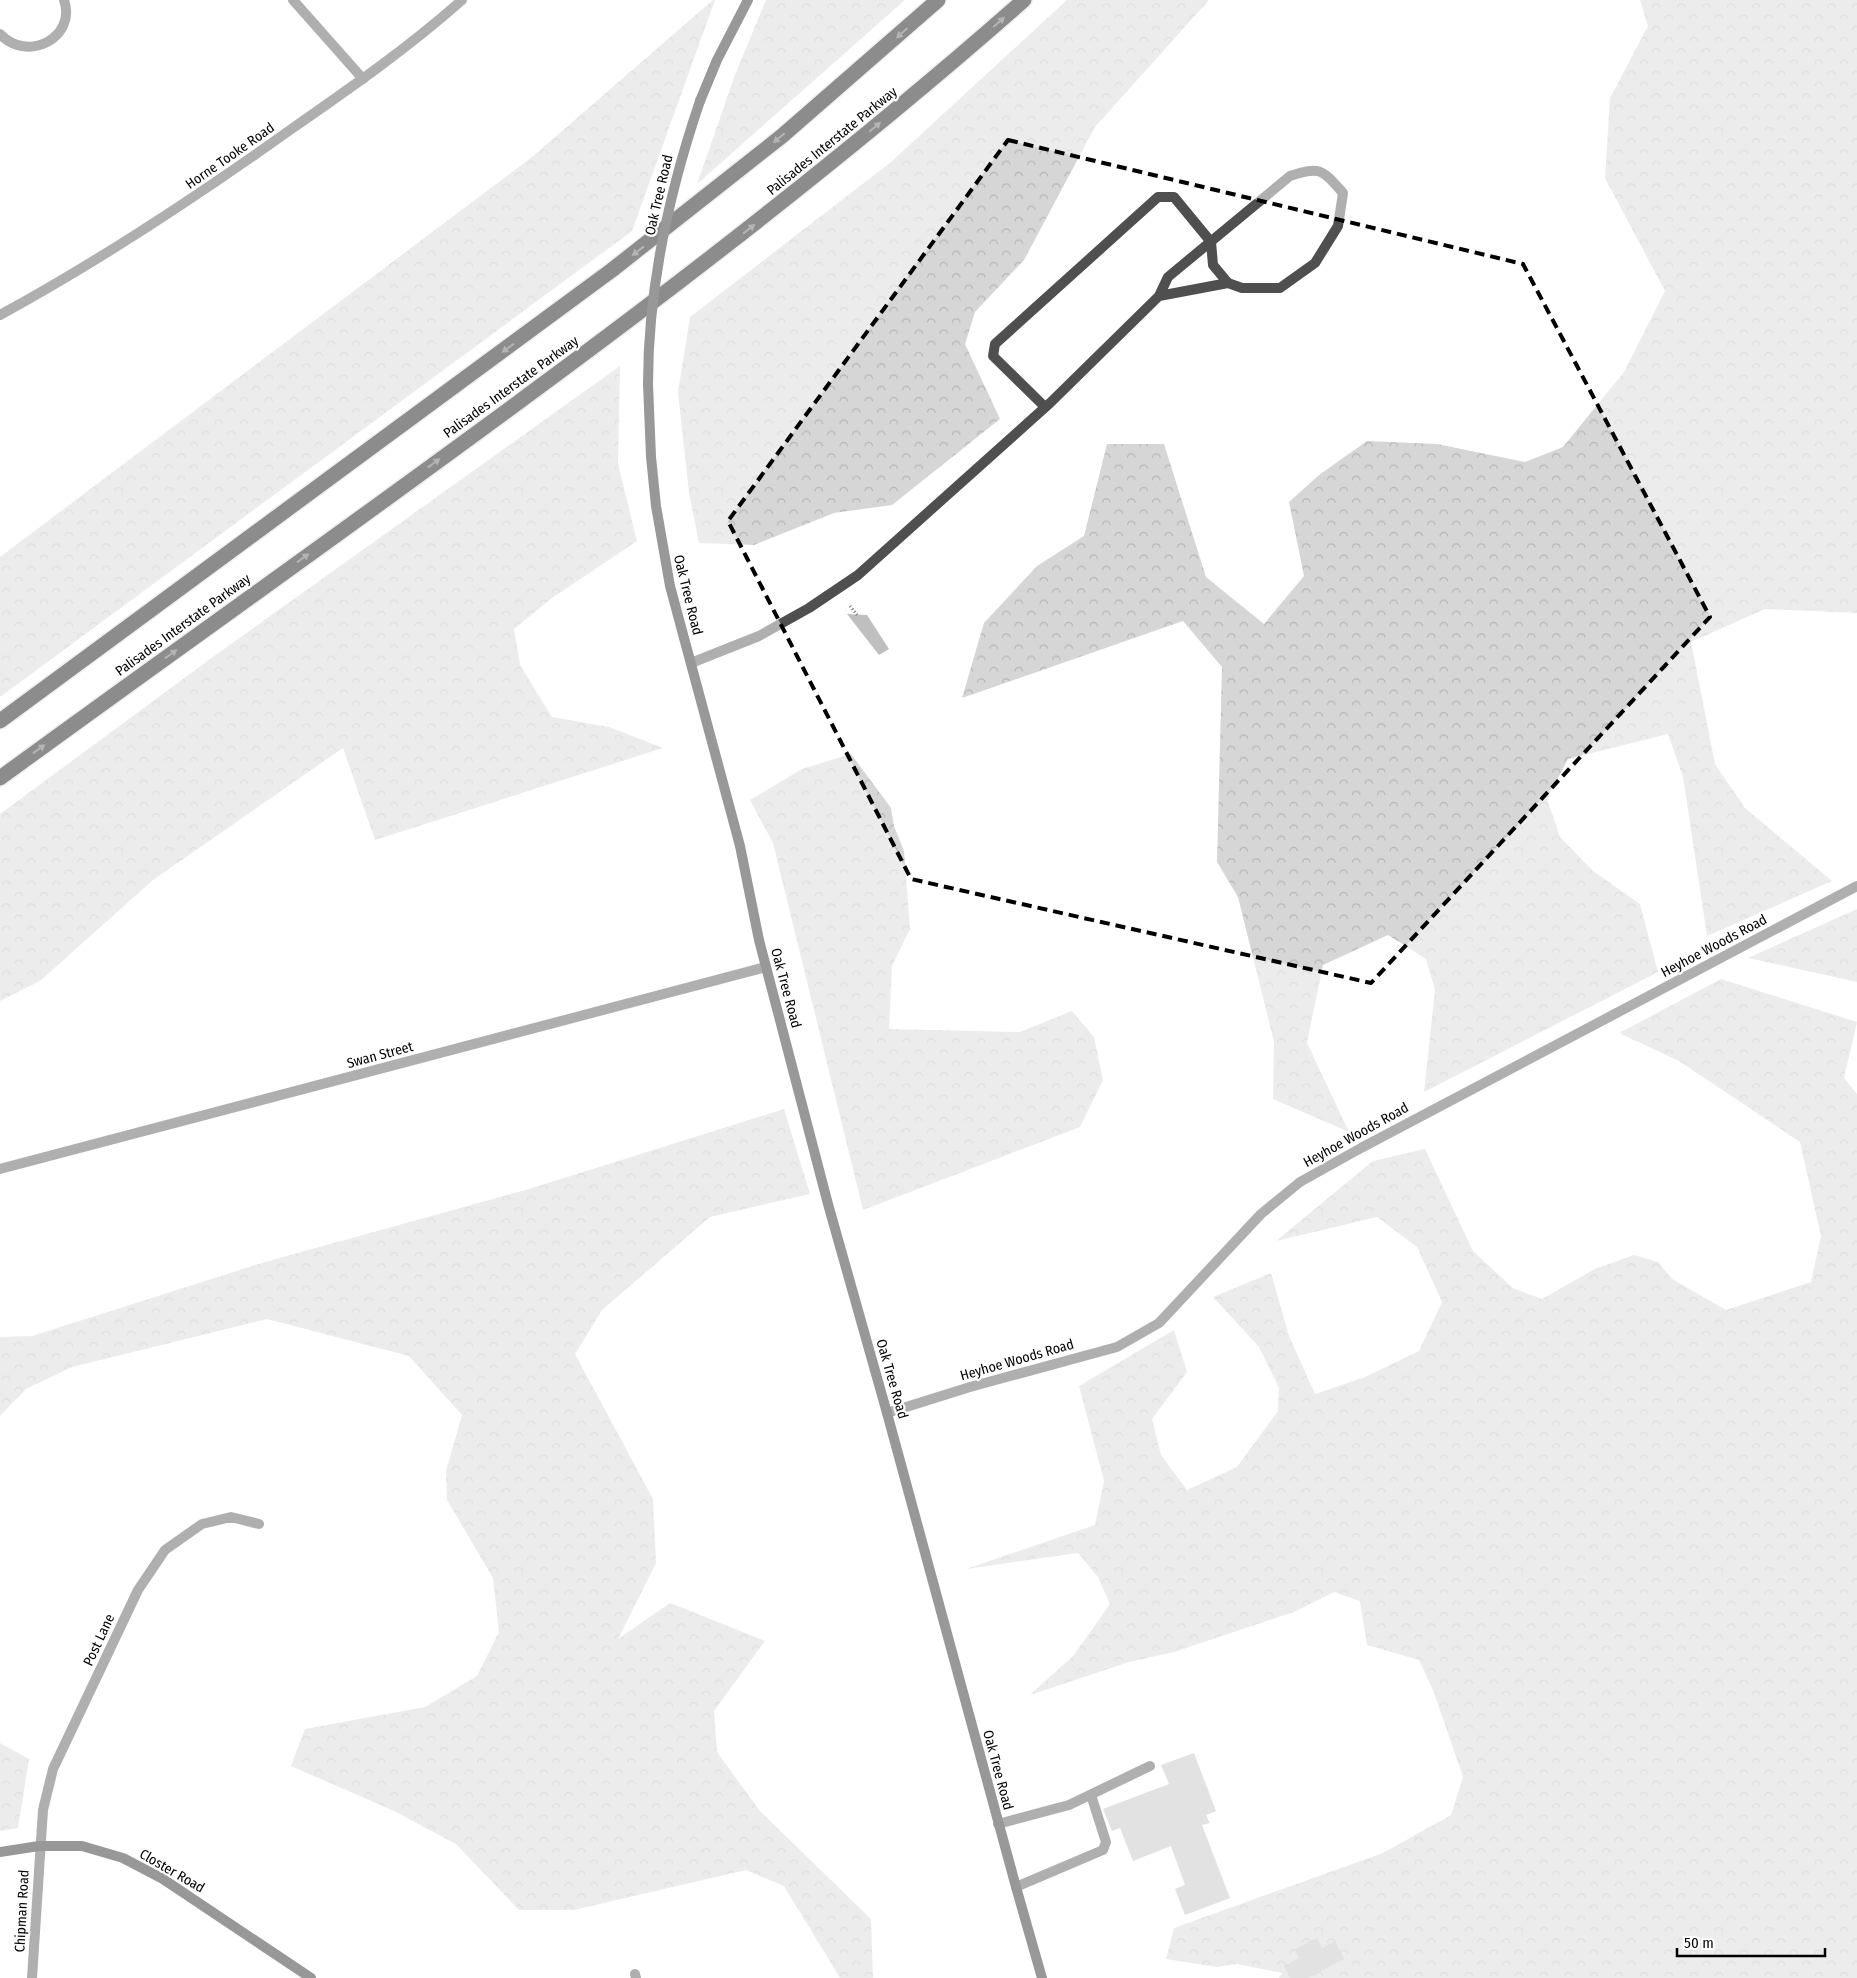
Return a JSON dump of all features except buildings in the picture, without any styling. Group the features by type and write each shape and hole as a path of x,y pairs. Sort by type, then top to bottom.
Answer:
{"highway":[{"path":"0,721 612,270 782,136 938,0"},
{"name":"Palisades Interstate Parkway","path":"0,778 665,294 833,162 1024,0"}],"street":[{"path":"0,34 17,46 30,48 42,45 53,38 61,29 65,16 64,0"},
{"path":"293,0 363,79"},
{"name":"Horne Tooke Road","path":"0,315 50,288 197,196 363,79 462,0"},
{"name":"Oak Tree Road","path":"748,0 725,44 700,101 681,159 664,233 652,306 648,384 651,457 659,528 670,586 740,846 766,966 828,1204 1042,1978"},
{"path":"690,663 760,636 809,608 858,575 1045,407 1159,296 1168,277 1290,176 1311,169 1328,175 1343,193 1338,226 1315,263 1280,288 1242,288 1228,283 1159,296"},
{"path":"1045,407 993,356 995,344 1158,197 1174,197 1211,242 1213,265 1228,283"},
{"name":"Heyhoe Woods Road","path":"887,1413 970,1387 1117,1347 1159,1323 1261,1214 1300,1182 1360,1148 1857,886"},
{"name":"Swan Street","path":"0,1169 766,966"},
{"name":"Post Lane","path":"40,1846 43,1810 53,1770 138,1590 165,1550 202,1524 231,1517 259,1524"},
{"path":"998,1824 1069,1806 1150,1766"},
{"path":"1016,1887 1104,1850 1106,1842 1091,1794"},
{"name":"Closter Road","path":"0,1852 40,1846 82,1846 123,1858 171,1884 311,1978"},
{"name":"Chipman Road","path":"32,1978 40,1846"}],"path":[{"path":"850,606 856,614"}],"highlighted area":[{"path":"1008,140 1523,264 1710,617 1371,983 911,879 728,521"}],"green space":[{"path":"715,0 632,231 0,697 0,557 532,157"},
{"path":"766,0 905,0 697,184 735,75"},
{"path":"1067,0 1209,0 1095,127 1024,260 975,312 965,344 1000,419 892,505 834,513 754,545 699,543 689,493 678,392 690,317 891,162"},
{"path":"1640,0 1857,0 1857,613 1765,609 1691,642 1715,764 1745,808 1832,881 1707,936 1683,777 1668,734 1568,759 1547,799 1560,837 1593,871 1640,904 1658,972 1424,1092 1435,990 1426,959 1388,935 1323,965 1307,1043 1349,1132 1273,1099 1274,1042 1238,897 1217,862 1222,667 1183,621 962,698 984,623 1037,566 1084,536 1107,444 1164,444 1206,577 1264,624 1304,576 1289,502 1319,475 1367,441 1437,444 1525,462 1563,447 1624,372 1665,291 1605,178 1610,98 1648,26"},
{"path":"620,366 618,464 637,541 552,598 514,629 520,665 552,717 609,727 663,748 375,840 343,748 153,880 40,981 0,1001 0,814 217,654"},
{"path":"851,754 891,808 894,826 904,851 910,929 892,966 889,1029 1020,1032 1072,1011 1094,1037 1103,1080 1080,1127 863,1210 773,843 750,800 802,769"},
{"path":"1857,909 1857,982 1748,958"},
{"path":"1721,979 1857,1022 1844,1078 1857,1094 1857,1978 1279,1978 1282,1973 1237,1964 1217,1967 1166,1959 1174,1928 1383,1853 1451,1815 1463,1777 1433,1690 1419,1660 1367,1645 1360,1601 1334,1592 1294,1612 1174,1652 1129,1662 1030,1695 1074,1655 1110,1604 1098,1577 1078,1553 966,1569 1095,1525 1104,1481 1079,1386 1174,1330 1187,1372 1152,1419 1161,1455 1187,1490 1237,1467 1278,1411 1279,1388 1259,1347 1213,1297 1271,1273 1289,1336 1315,1394 1365,1377 1419,1351 1442,1302 1417,1247 1377,1217 1276,1241 1373,1161 1425,1149 1473,1251 1513,1288 1542,1299 1595,1269 1634,1255 1658,1262 1672,1279 1726,1310 1811,1282 1821,1236 1800,1142 1679,1061 1619,1033"},
{"path":"784,1109 810,1194 710,1217 602,1310 575,1354 653,1499 656,1563 618,1639 670,1603 765,1641 714,1711 717,1752 760,1811 871,1919 873,1978 840,1978 784,1886 746,1870 574,1910 519,1910 456,1844 394,1811 291,1766 305,1729 425,1707 477,1676 499,1632 493,1578 447,1500 446,1471 462,1415 409,1356 267,1319 72,1367 26,1389 0,1416 0,1337 32,1336 265,1262 529,1189"},
{"path":"0,1743 29,1759 18,1828 0,1831"}]}
